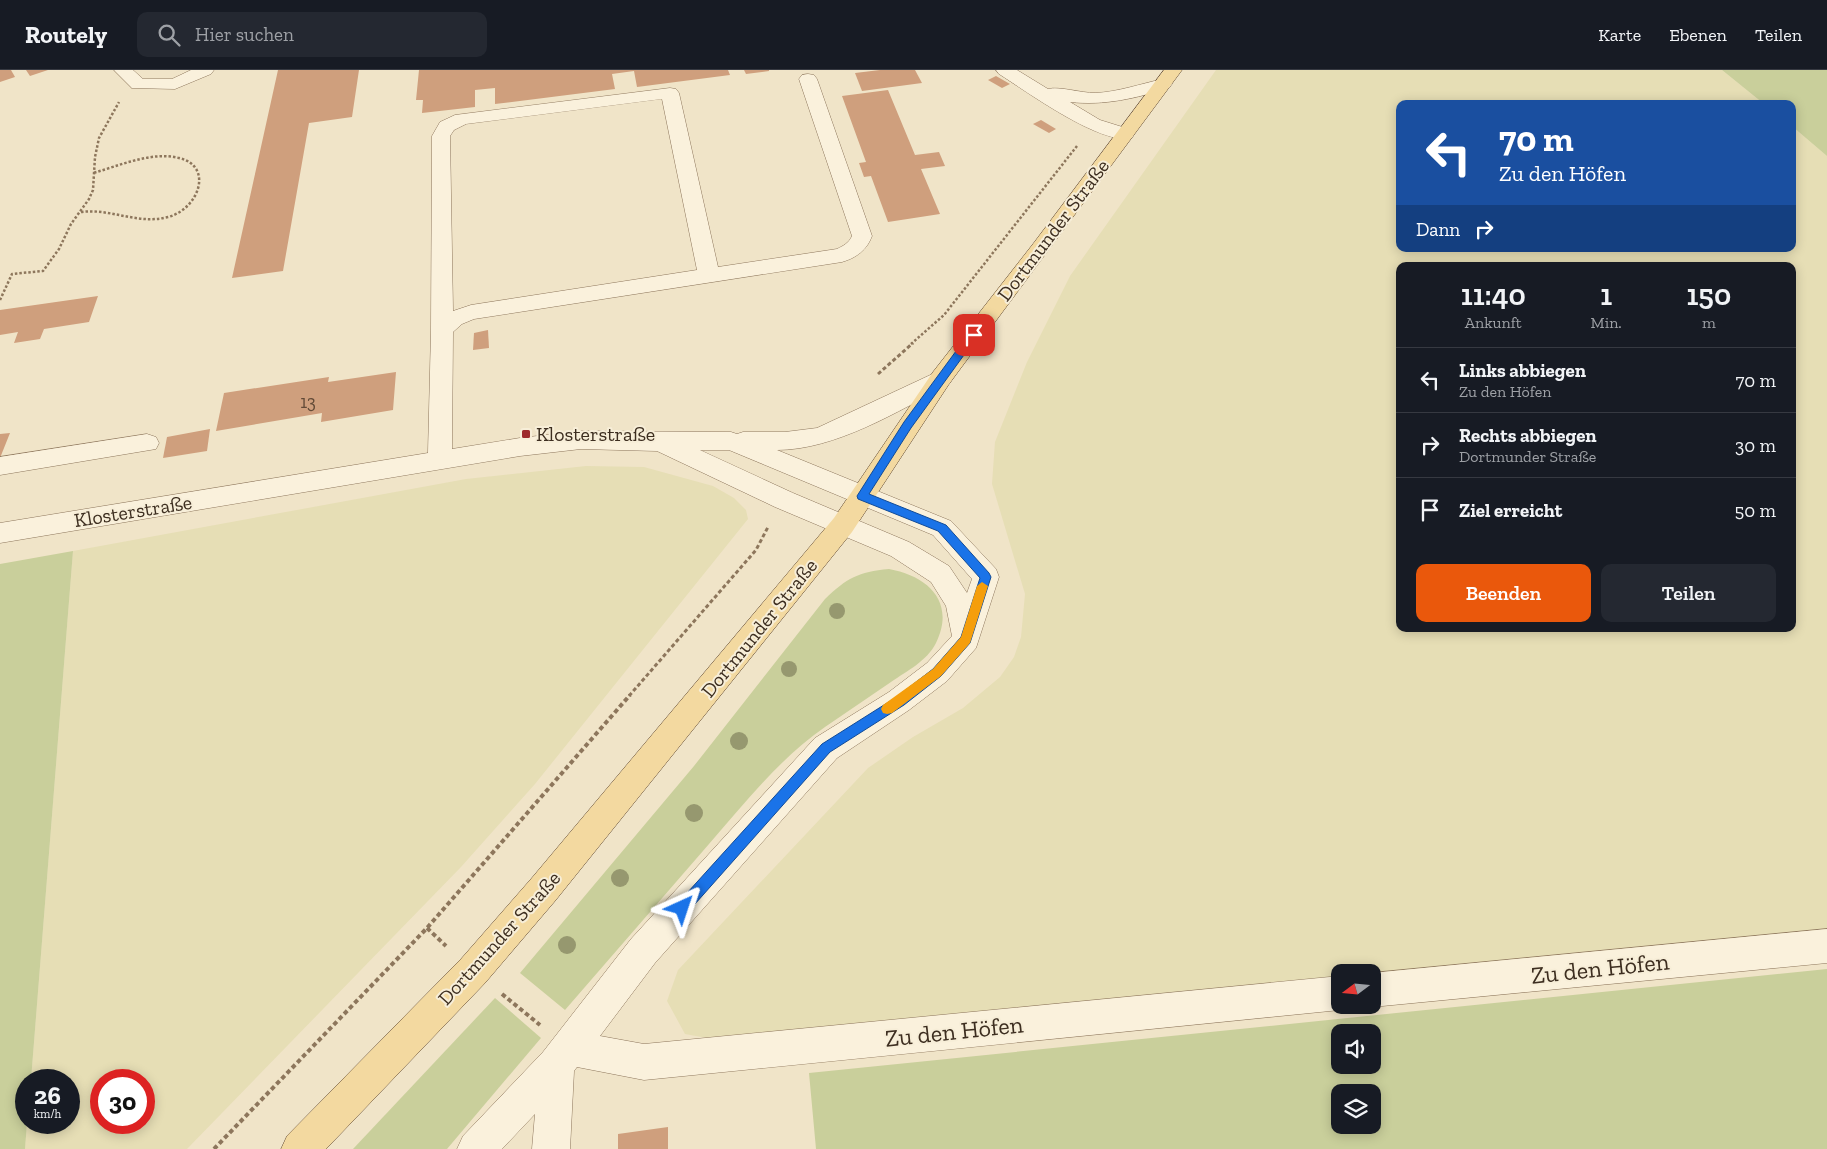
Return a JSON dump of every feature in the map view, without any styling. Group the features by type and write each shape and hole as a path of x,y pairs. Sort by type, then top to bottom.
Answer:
{"main road":[{"name":"Dortmunder Straße","path":"300,1149 473,971 550,883 844,525 940,378 1168,77"}],"street":[{"path":"126,72 138,84 175,84 205,70"},
{"path":"1005,70 1034,86 1093,124 1125,134"},
{"path":"1034,86 1071,99 1091,100 1142,90 1168,77"},
{"path":"442,331 446,324 457,317 471,312 842,255 852,250 860,244 862,236 808,79"},
{"path":"440,460 442,331 441,136 447,126 462,119 670,93 709,275"},
{"path":"661,442 785,441 821,436 898,402 940,378"},
{"name":"Klosterstraße","path":"0,533 520,447 581,440 661,442 784,500 844,525"},
{"path":"476,1149 563,1057 643,951 826,748 899,701 937,672 966,640 986,577 942,528 731,441"},
{"path":"0,466 147,443"},
{"path":"844,525 900,549 940,574 959,603 966,640"},
{"name":"Zu den Höfen","path":"1381,989 1827,946"},
{"name":"Zu den Höfen","path":"563,1057 644,1062 1331,995"},
{"path":"551,1149 563,1057"}],"path":[{"path":"0,300 12,274 43,271 59,249 71,224 89,200 93,190 93,173 100,138 126,87 126,80 122,76 126,72"},
{"path":"872,378 944,315 1093,124"},
{"path":"80,212 109,212 137,220 166,218 176,214 192,203 198,187 196,169 189,162 173,157 145,160 93,173"},
{"path":"214,1149 427,928 756,550 784,500"},
{"path":"473,971 563,1057"}],"shaded area":[{"path":"1216,70 1722,70 1759,100 1396,100 1396,252 1796,252 1796,130 1827,156 1827,932 1381,974 1381,964 1331,964 1331,979 712,1039 685,1034 667,1001 678,970 868,768 913,737 963,708 1000,677 1014,657 1021,637 1025,594 992,484 995,442 1027,362 1070,276"},
{"path":"586,466 644,467 713,486 734,498 746,510 748,519 535,784 461,867 187,1149 25,1149 26,1134 80,1134 80,1069 32,1069 73,551 466,479"}],"green space":[{"path":"1722,70 1827,70 1827,156 1796,130 1796,100 1759,100"},
{"path":"73,551 32,1069 15,1069 15,1134 26,1134 25,1149 0,1149 0,564"},
{"path":"889,569 916,578 935,593 943,615 941,628 932,649 916,665 809,739 778,767 565,1010 520,973 694,766 825,599 854,577 869,572"},
{"path":"1827,969 1827,1149 816,1149 809,1073"},
{"path":"495,998 541,1038 447,1149 353,1149"}],"building":[{"path":"0,70 11,70 15,77 0,82"},
{"path":"26,70 48,70 30,76"},
{"path":"278,70 359,70 352,117 309,123 283,271 232,278"},
{"path":"419,70 728,70 730,75 637,87 634,71 612,74 615,89 495,104 495,88 475,90 475,107 422,113 423,100 416,100"},
{"path":"744,70 769,70 769,71 746,74"},
{"path":"880,70 915,70 922,83 862,91 855,73"},
{"path":"996,76 1010,84 1002,88 988,80"},
{"path":"888,90 915,155 939,152 945,166 921,169 940,214 888,222 871,176 864,177 859,163 866,162 842,96"},
{"path":"1041,120 1056,129 1049,133 1033,124"},
{"path":"98,296 89,322 44,329 40,339 14,343 18,332 0,335 0,310"},
{"path":"488,330 489,348 473,350 474,333"},
{"path":"396,372 393,410 321,422 322,413 216,431 224,393 329,377 328,382"},
{"path":"210,429 207,451 163,458 167,437"},
{"path":"10,433 0,458 0,434"},
{"path":"668,1127 668,1149 618,1149 618,1134"}],"slow traffic":[{"path":"887,709 937,672 966,640 982,586"}],"place":[{"name":"Klosterstraße","path":"526,434"}],"route":[{"path":"682,908 826,748 899,701 937,672 966,640 986,577 942,528 862,496 940,378 974,335"}]}
